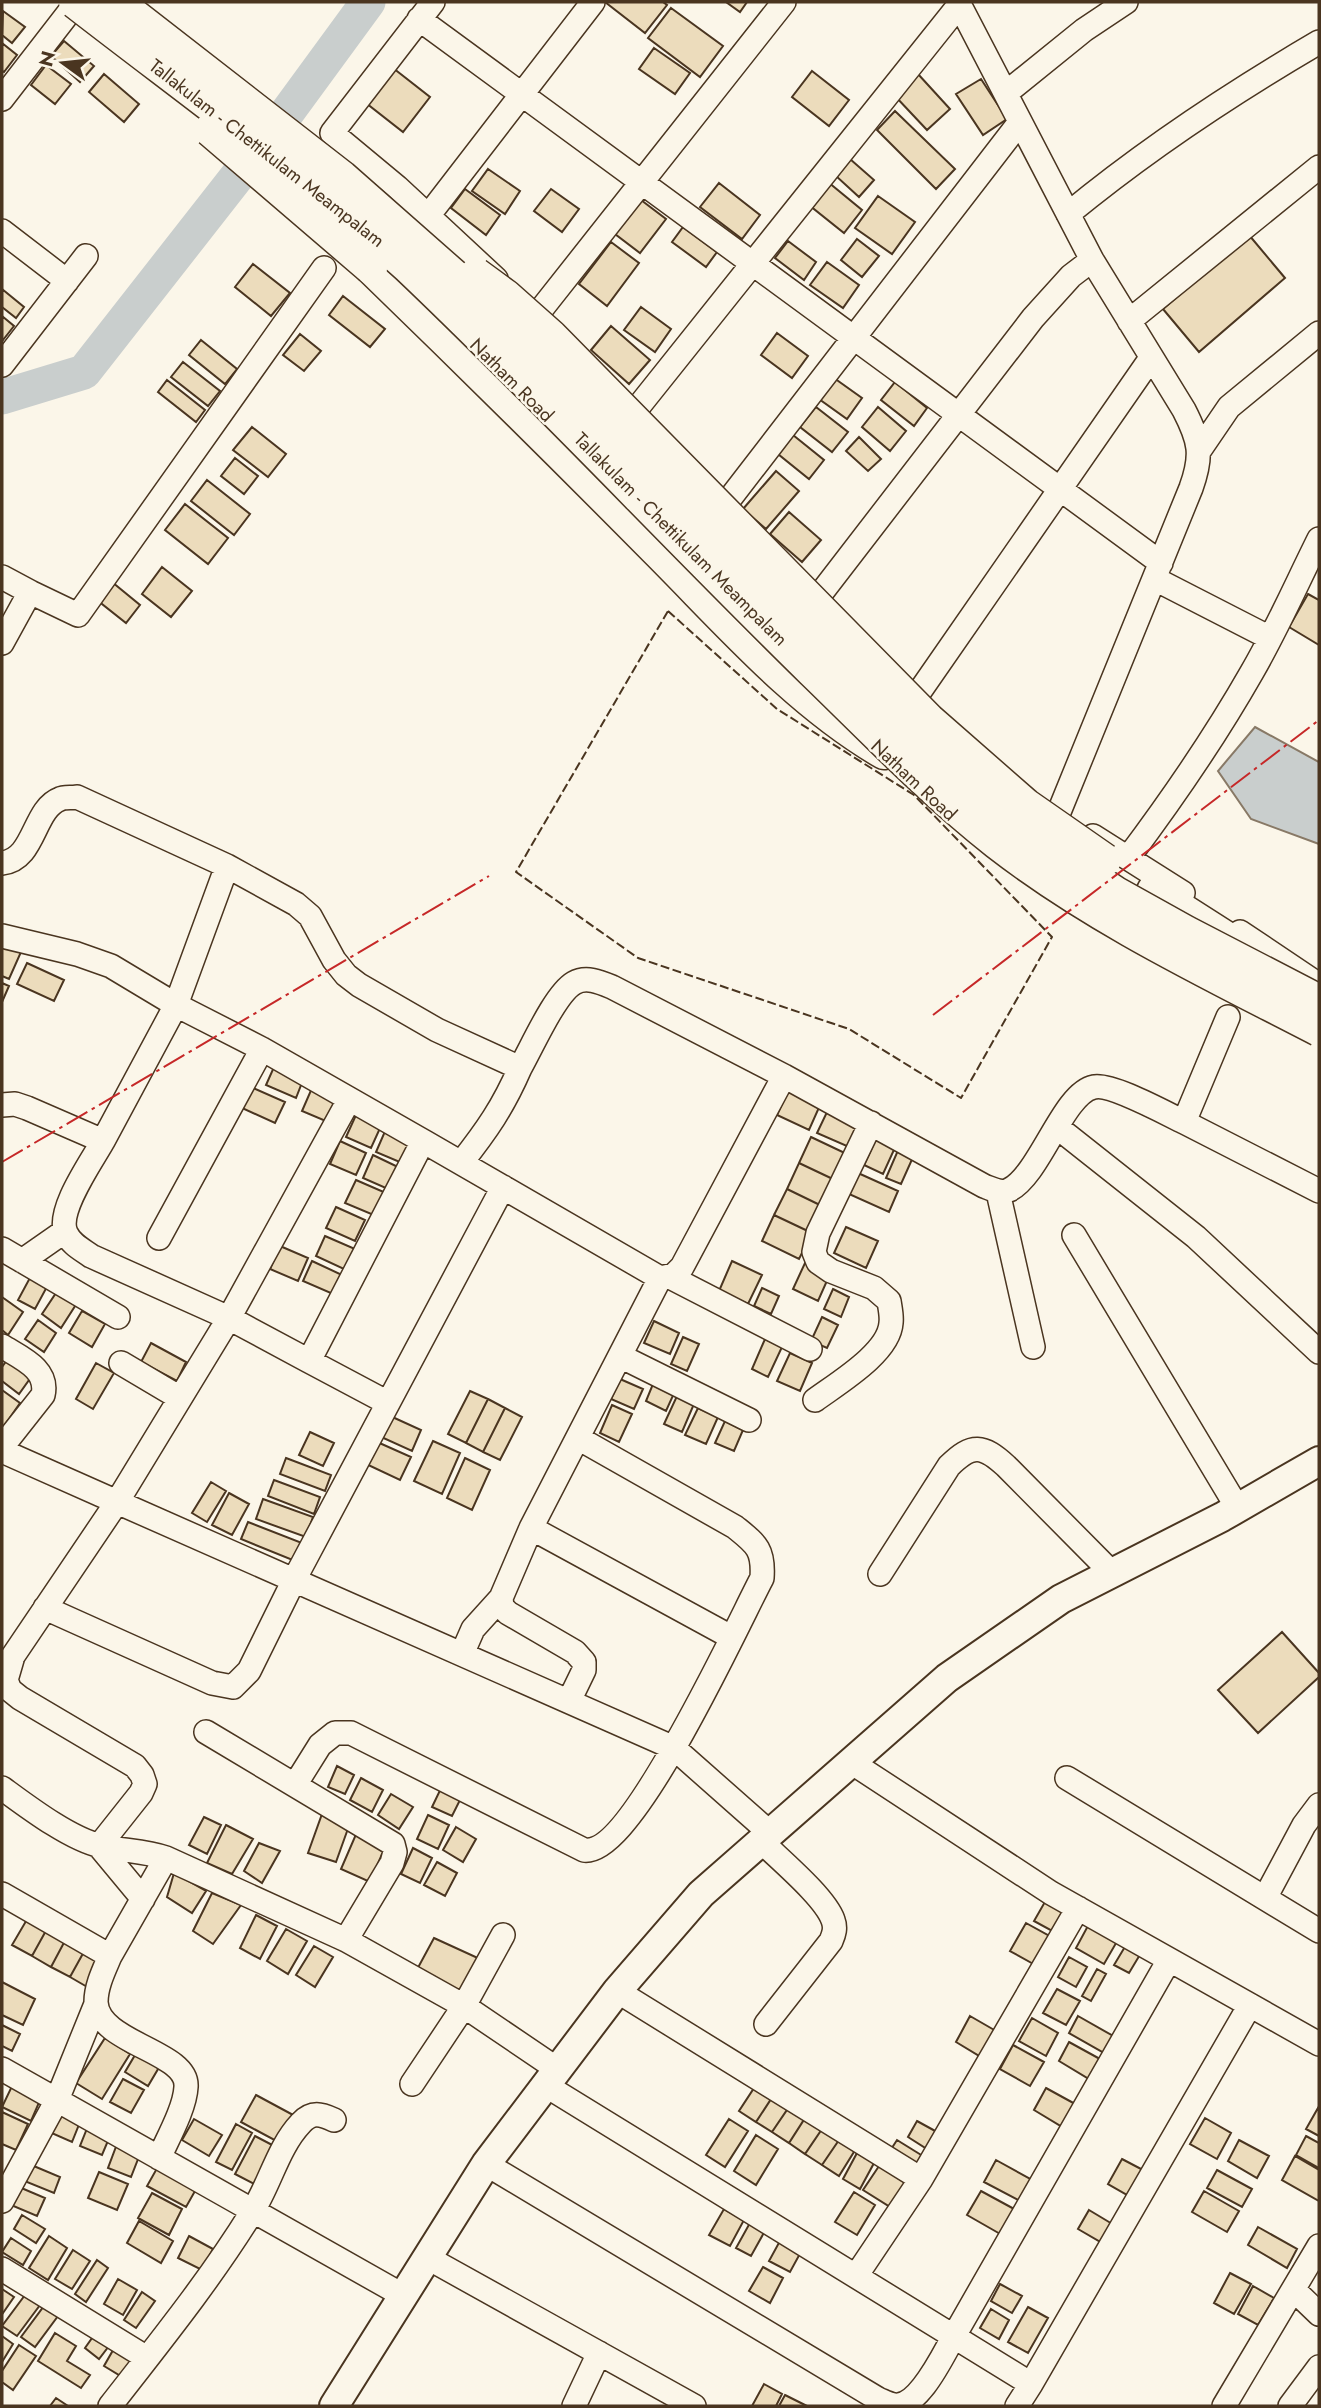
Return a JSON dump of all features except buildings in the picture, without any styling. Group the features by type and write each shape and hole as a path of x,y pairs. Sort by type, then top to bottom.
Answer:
{"highway":[{"name":"Tallakulam - Chettikulam Meampalam","path":"117,2 342,177 416,223 468,288 858,682 962,783 1022,830 1116,893 1319,1001"},
{"name":"Tallakulam - Chettikulam Meampalam","path":"72,3 147,58 371,233 910,767 975,825 1023,862 1121,926 1319,1030"},
{"path":"147,58 181,101 224,144 371,268 519,412 756,651 821,712 884,753"},
{"path":"416,223 440,250 506,296 551,336 955,745 1047,821 1270,967"}],"main road":[{"name":"Natham Road","path":"129,2 345,170 448,260 947,756 1012,811 1141,898 1319,992"},
{"name":"Natham Road","path":"72,3 320,202 396,267 471,338 884,753 984,842 1058,894 1153,951 1319,1038"},
{"path":"334,2406 486,2164 617,1991 701,1894 947,1678 1061,1599 1319,1461"}],"street":[{"path":"416,223 593,2"},
{"path":"536,316 785,2"},
{"path":"1006,93 1063,46 1094,11 1126,2"},
{"path":"2,99 72,3"},
{"path":"635,411 959,3 1092,260 1184,410 1197,436 1199,451 1198,471 1059,812"},
{"path":"1270,638 1158,571 1059,488 522,94 426,10 332,133 416,223 536,316 992,759 1059,812 1319,985"},
{"path":"1068,214 1128,165 1212,107 1319,42"},
{"path":"728,501 1020,122"},
{"path":"1129,321 1319,167"},
{"path":"2,231 67,281"},
{"path":"2,365 86,256"},
{"path":"774,643 822,592 1048,300 1071,276 1092,260"},
{"path":"2,577 78,615 324,268"},
{"path":"1199,451 1229,407 1319,333"},
{"path":"920,691 1151,358"},
{"path":"1128,858 1209,744 1270,638 1319,539"},
{"path":"2,643 30,592"},
{"path":"2,863 11,862 22,853 47,811 59,799 77,797 227,866 296,904 310,916 334,960 346,975 359,985 437,1030 520,1068"},
{"path":"227,866 176,1005 71,1199 65,1215 65,1231 73,1244 91,1256 229,1318 388,1403"},
{"path":"2,936 111,965 176,1005 262,1049 665,1278 810,1349"},
{"path":"461,1163 491,1126 505,1103 520,1068 560,995 575,982 592,980 612,986 785,1076 998,1192 1009,1191 1022,1179 1073,1104 1084,1091 1095,1086 1109,1088 1184,1122 1319,1191"},
{"path":"1184,1122 1228,1017"},
{"path":"159,1238 262,1049"},
{"path":"462,1654 473,1629 501,1598 531,1528 620,1356 665,1278 682,1267 785,1076"},
{"path":"99,1846 141,1793 145,1784 142,1775 135,1766 20,1699 10,1690 6,1680 13,1656 117,1502 229,1318 349,1100"},
{"path":"2,1105 15,1104 27,1108 103,1141"},
{"path":"815,1400 883,1345 891,1324 889,1301 874,1288 831,1271 818,1262 814,1252 818,1233 871,1123"},
{"path":"1057,1127 1196,1237 1319,1352"},
{"path":"309,1361 423,1141"},
{"path":"45,1608 212,1683 233,1687 249,1671 294,1580 503,1187"},
{"path":"998,1192 1033,1347"},
{"path":"22,1261 65,1231"},
{"path":"1074,1235 1237,1507"},
{"path":"2,1249 118,1317"},
{"path":"2,1346 34,1367 43,1376 45,1386 43,1395 2,1449 674,1748 766,1837 833,1919 835,1931 831,1941 766,2024"},
{"path":"620,1356 749,1420"},
{"path":"121,1363 180,1398"},
{"path":"295,1786 320,1745 335,1733 351,1733 570,1844 589,1851 612,1836 638,1807 674,1748 762,1578 763,1562 758,1545 735,1527 578,1438"},
{"path":"880,1574 949,1466 970,1449 983,1449 994,1455 1112,1573"},
{"path":"531,1528 731,1637"},
{"path":"501,1598 502,1607 508,1613 575,1652 584,1662 584,1670 569,1701"},
{"path":"206,1732 393,1844 395,1852 392,1863 346,1940"},
{"path":"851,1762 1051,1893 1319,2044"},
{"path":"1067,1779 1319,1931"},
{"path":"2,1788 33,1811 99,1846 151,1853 166,1858 346,1940 464,2006 551,2077 856,2276 1031,2384"},
{"path":"1265,1898 1304,1825 1319,1805"},
{"path":"99,1846 143,1899"},
{"path":"2,2202 8,2172 57,2100 96,2004 99,1985 110,1956 166,1858"},
{"path":"2,1894 110,1956"},
{"path":"856,2276 921,2179 1078,1908"},
{"path":"412,2084 464,2006 503,1935"},
{"path":"486,2164 878,2399 895,2406 906,2404 919,2395 954,2336 1169,1959"},
{"path":"617,1991 921,2179"},
{"path":"96,2004 101,2019 111,2028 183,2073 187,2084 184,2099 159,2158"},
{"path":"1017,2406 1250,2005"},
{"path":"2,2069 404,2296"},
{"path":"110,2406 172,2328 253,2211 289,2139 301,2122 311,2114 320,2114 334,2120"},
{"path":"1224,2406 1319,2246"},
{"path":"428,2258 694,2406"},
{"path":"2,2269 147,2358"},
{"path":"1294,2290 1319,2314"},
{"path":"574,2406 599,2353"},
{"path":"1290,2406 1319,2367"}],"shaded area":[{"path":"1255,727 1319,762 1319,844 1251,819 1218,771"}],"waterway":[{"path":"286,114 368,2"},
{"path":"2,397 84,372 239,174"}],"fence":[{"path":"668,611 777,709 914,795 1052,937 961,1098 849,1029 638,958 516,872 668,611"}],"power":[{"path":"933,1015 1319,720"},
{"path":"2,1162 489,876"}]}
